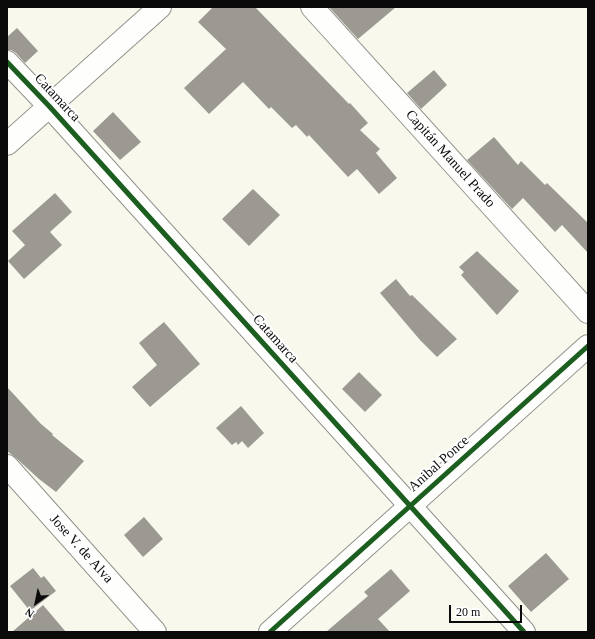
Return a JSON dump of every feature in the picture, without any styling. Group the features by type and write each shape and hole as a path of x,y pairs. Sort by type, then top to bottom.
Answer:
{"street":[{"path":"7,144 160,7"},
{"name":"Capitán Manuel Prado","path":"312,7 588,312"},
{"name":"Catamarca","path":"7,62 49,106 524,632"},
{"name":"Anibal Ponce","path":"270,632 588,346"},
{"name":"Jose V. de Alva","path":"7,466 155,632"}],"building":[{"path":"213,7 255,7 368,123 360,130 380,149 376,153 397,178 379,194 357,169 348,177 309,135 307,137 296,125 292,128 271,107 269,109 243,82 209,114 184,88 226,49 198,22"},
{"path":"329,7 396,7 358,39"},
{"path":"17,28 38,51 25,63 16,53 11,50 7,50 7,37"},
{"path":"434,70 447,85 421,109 407,93"},
{"path":"113,112 141,142 120,160 93,131"},
{"path":"494,137 518,165 521,161 545,185 547,183 588,223 588,253 562,225 555,232 523,198 512,209 467,160"},
{"path":"253,189 280,215 249,246 222,219"},
{"path":"55,193 72,212 50,232 62,245 24,279 8,261 25,245 12,231"},
{"path":"477,251 519,291 497,315 461,275 464,272 459,267"},
{"path":"396,279 410,296 412,295 457,339 437,357 420,340 380,293"},
{"path":"164,322 200,364 150,407 132,387 157,365 139,343"},
{"path":"359,372 382,395 365,412 342,389"},
{"path":"7,387 41,424 53,434 52,435 84,461 56,492 7,451"},
{"path":"241,406 264,433 248,448 242,441 238,445 236,442 232,445 216,428"},
{"path":"144,517 163,539 143,557 124,535"},
{"path":"546,553 569,579 531,612 508,586"},
{"path":"33,568 41,578 44,576 56,591 30,611 10,586"},
{"path":"391,569 410,591 378,619 390,632 326,632 368,596 364,592"},
{"path":"43,605 66,632 12,632"}],"cycle path":[{"path":"7,62 49,106 524,632"},
{"path":"270,632 588,346"}]}
